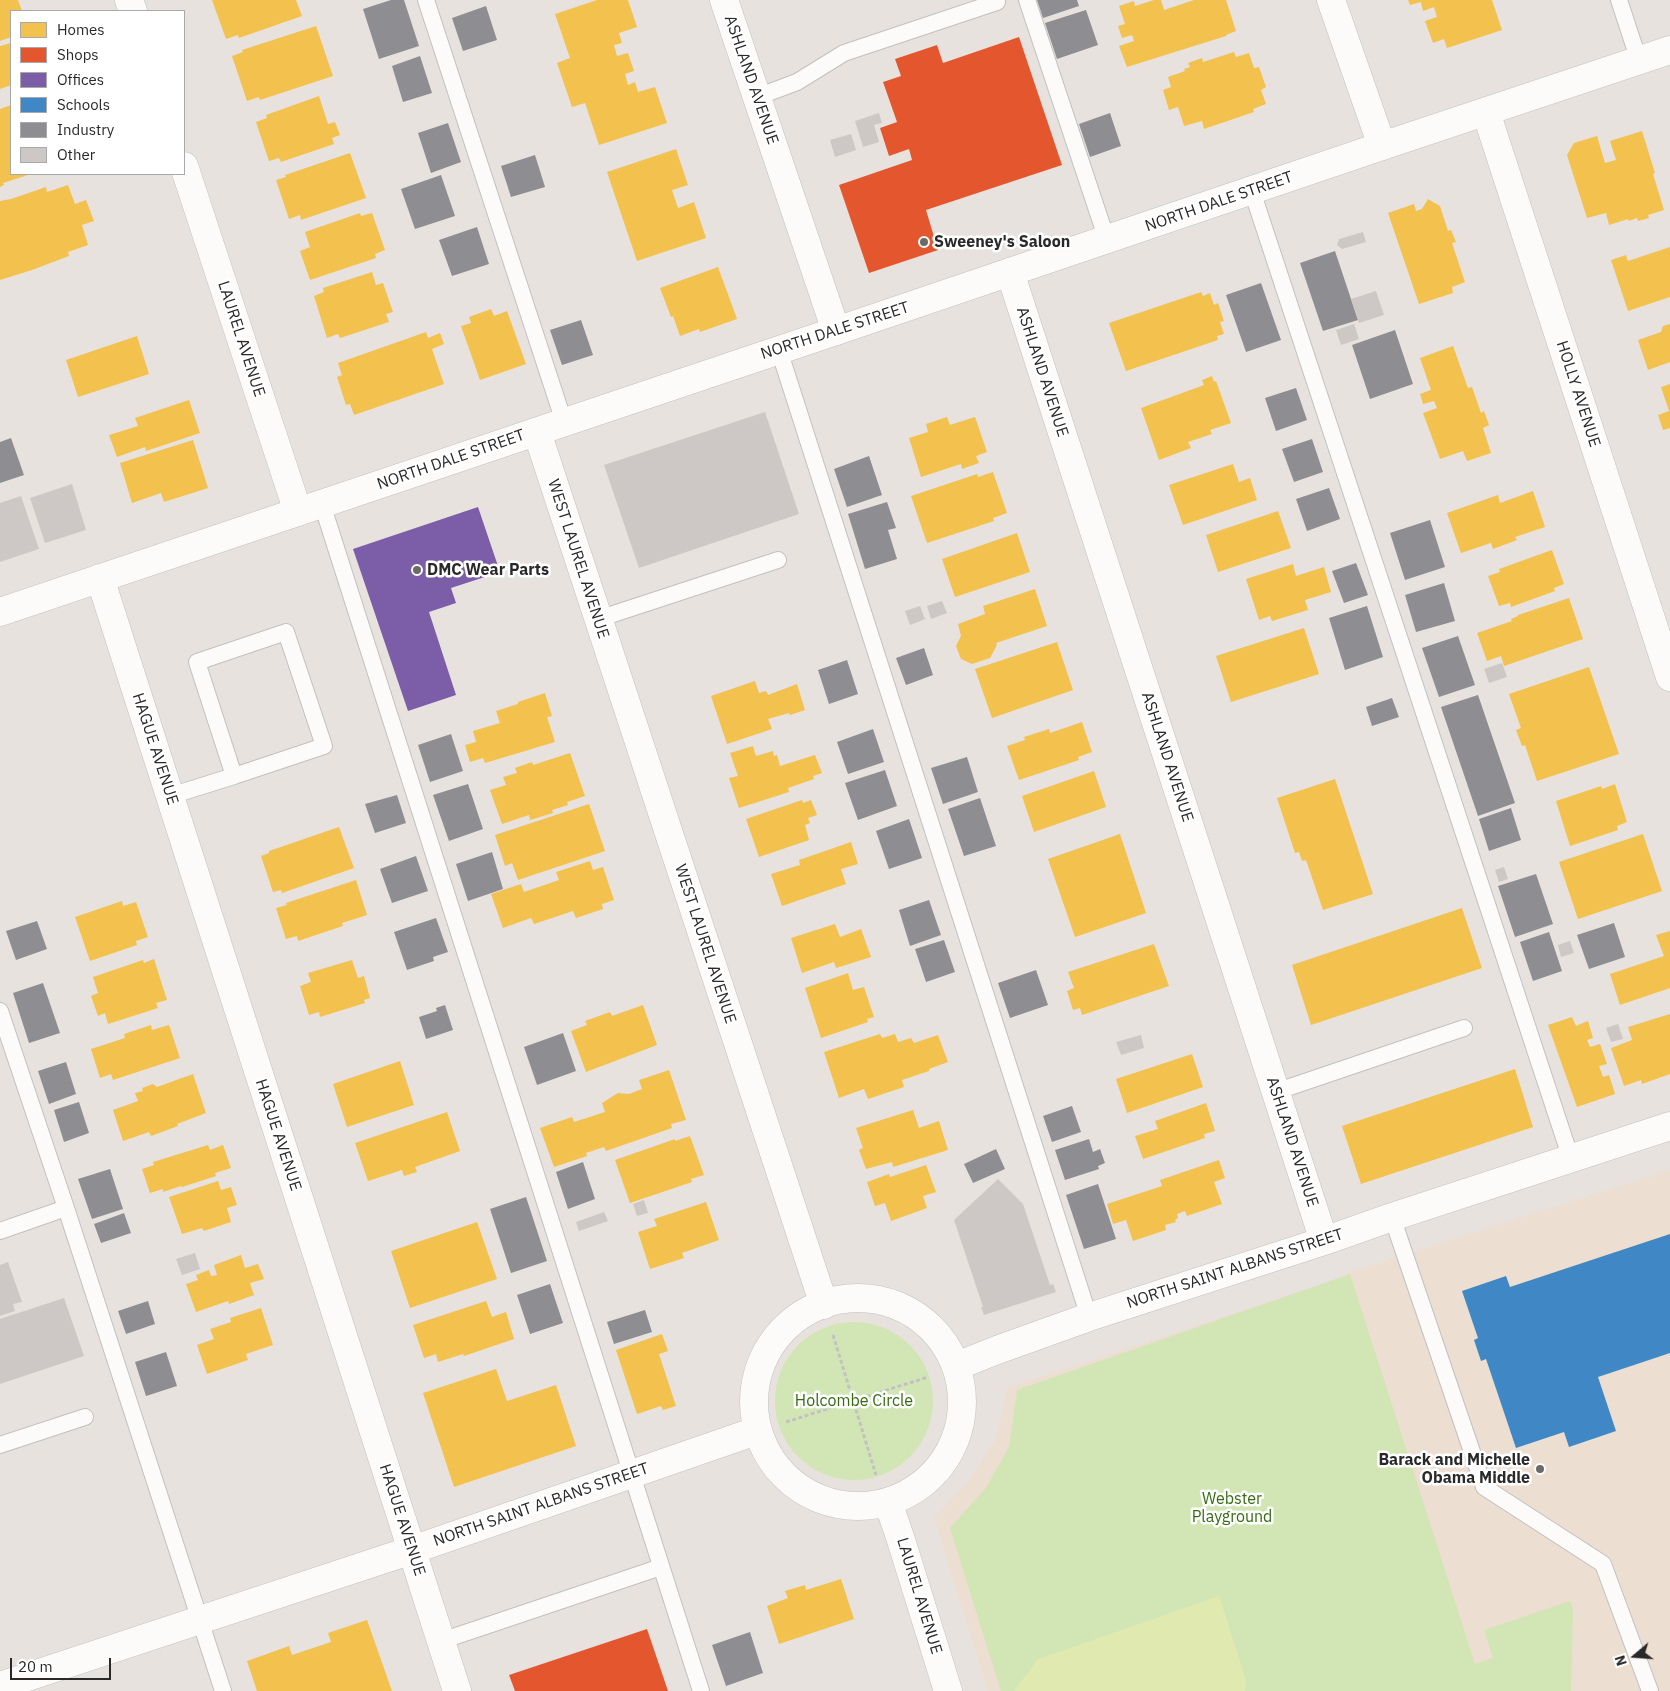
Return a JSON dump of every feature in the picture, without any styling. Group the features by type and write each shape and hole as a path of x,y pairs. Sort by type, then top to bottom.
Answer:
{"street":[{"name":"ASHLAND AVENUE","path":"724,0 836,331"},
{"path":"1331,0 1382,146"},
{"name":"NORTH DALE STREET","path":"0,612 1670,50"},
{"name":"HOLLY AVENUE","path":"1486,112 1670,677"},
{"name":"LAUREL AVENUE","path":"185,169 310,508"},
{"name":"ASHLAND AVENUE","path":"1010,272 1324,1241"},
{"name":"WEST LAUREL AVENUE","path":"536,432 824,1305"},
{"name":"HAGUE AVENUE","path":"100,578 457,1691"},
{"name":"NORTH SAINT ALBANS STREET","path":"957,1366 1089,1317 1670,1126"},
{"path":"862,1300 896,1302 928,1321 951,1353 957,1366 961,1382 962,1408 957,1435 940,1464 918,1488 888,1502 870,1504 841,1503 808,1493 779,1470 767,1428 753,1420 751,1390 761,1362 776,1335 824,1305 862,1300"},
{"name":"NORTH SAINT ALBANS STREET","path":"0,1686 412,1550 631,1473 767,1428"},
{"name":"LAUREL AVENUE","path":"888,1502 948,1691"}],"lane":[{"path":"426,0 564,422"},
{"path":"1027,0 1107,240"},
{"path":"1618,0 1639,61"},
{"path":"757,97 798,82 844,53 997,2"},
{"path":"1252,191 1571,1159"},
{"path":"779,350 1089,1317"},
{"path":"310,508 631,1473 701,1691"},
{"path":"598,619 778,560"},
{"path":"170,796 234,776 324,746 286,632 197,662 234,776"},
{"path":"0,1010 200,1620 218,1690"},
{"path":"1276,1092 1464,1028"},
{"path":"0,1231 66,1208"},
{"path":"1392,1217 1484,1487 1603,1564 1650,1691"},
{"path":"0,1445 85,1417"},
{"path":"441,1641 661,1567"}],"path":[{"path":"833,1334 876,1478"},
{"path":"767,1428 929,1376"}],"shaded area":[{"path":"1670,1170 1670,1691 988,1691 934,1518 969,1480 997,1437 1007,1388 1347,1276 1347,1273"}],"green space":[{"name":"Webster Playground","path":"1350,1274 1475,1664 1493,1658 1484,1630 1570,1601 1573,1611 1571,1691 1001,1691 950,1528 986,1488 1009,1447 1017,1390"},
{"name":"Holcombe Circle","path":"862,1322 877,1325 891,1331 910,1345 920,1357 930,1378 933,1401 930,1424 920,1445 910,1457 898,1467 877,1477 862,1480 846,1480 831,1477 810,1467 788,1445 776,1416 775,1393 778,1378 788,1357 810,1335 839,1323"},
{"path":"1219,1596 1246,1680 1245,1691 1014,1691 1038,1659"}],"building: Homes":[{"path":"0,0 18,0 22,10 10,10 10,37 0,41"},
{"path":"212,0 296,0 302,16 239,38 238,35 226,39"},
{"path":"597,0 628,0 637,27 619,33 622,43 614,45 617,56 628,53 634,71 625,74 628,85 635,82 638,92 655,87 667,123 599,145 585,103 572,107 557,63 570,58 555,14"},
{"path":"1154,0 1161,0 1164,10 1194,0 1226,0 1236,31 1226,36 1127,67 1119,46 1134,41 1132,35 1122,38 1118,26 1125,24 1119,6 1134,1 1135,6"},
{"path":"1408,0 1492,0 1502,30 1447,48 1444,39 1433,43 1425,21 1437,17 1434,7 1423,11 1421,2 1410,5"},
{"path":"316,26 333,76 260,100 259,97 247,101 232,56 243,52 242,50"},
{"path":"10,43 10,85 0,89 0,46"},
{"path":"1234,52 1236,57 1249,53 1254,68 1259,67 1266,87 1261,90 1266,104 1253,109 1254,112 1204,129 1202,121 1184,126 1178,107 1169,110 1163,90 1171,87 1168,77 1185,71 1184,69 1190,67 1188,63 1202,58 1203,62"},
{"path":"319,96 328,124 335,122 340,135 332,138 334,144 281,162 279,158 269,161 256,122 267,118 266,115"},
{"path":"10,105 10,175 28,175 3,183 4,185 0,187 0,109"},
{"path":"1642,131 1664,210 1648,215 1649,218 1638,221 1637,218 1629,221 1628,219 1609,225 1606,213 1587,218 1567,155 1574,143 1597,136 1605,163 1616,160 1610,141"},
{"path":"676,149 688,185 672,190 678,208 694,202 706,238 637,261 607,172"},
{"path":"350,153 366,198 301,220 300,215 289,219 276,180 286,177 285,175"},
{"path":"68,185 75,204 86,200 94,221 82,225 88,245 68,252 69,256 0,280 0,201 46,187 47,192"},
{"path":"1428,199 1440,206 1448,231 1451,230 1456,242 1452,243 1465,282 1452,287 1453,293 1419,304 1388,213 1414,204 1416,211 1422,209"},
{"path":"360,213 361,216 372,213 385,250 375,254 376,258 310,280 300,251 310,247 305,232"},
{"path":"1670,247 1670,297 1628,311 1611,260 1626,255 1628,261"},
{"path":"718,267 737,319 700,332 699,329 680,336 660,288"},
{"path":"372,272 376,285 383,283 393,312 386,314 389,322 340,338 338,334 327,338 314,296 324,292 323,288"},
{"path":"1201,292 1203,296 1210,293 1214,305 1218,303 1224,321 1220,322 1224,334 1217,336 1218,340 1126,371 1109,323"},
{"path":"491,309 494,316 507,311 526,364 480,380 461,326 471,323 469,317"},
{"path":"1670,324 1670,362 1648,370 1638,340 1661,332 1663,326"},
{"path":"426,332 428,338 440,333 444,344 432,349 444,384 354,415 350,404 346,405 337,377 342,375 338,363"},
{"path":"137,336 149,374 78,397 66,360"},
{"path":"1453,346 1468,388 1472,387 1481,413 1484,411 1489,425 1483,428 1491,453 1467,461 1463,451 1440,459 1423,413 1437,408 1434,401 1423,404 1420,394 1431,390 1420,358"},
{"path":"1212,376 1214,382 1216,381 1231,423 1210,430 1212,434 1188,442 1191,448 1159,460 1141,408 1204,385 1202,380"},
{"path":"1670,384 1670,428 1663,430 1658,415 1669,411 1661,387"},
{"path":"189,400 200,433 146,451 145,447 117,457 109,435 138,426 135,418"},
{"path":"947,417 950,425 975,417 987,452 976,456 979,463 962,469 961,464 921,477 909,438 928,432 926,424"},
{"path":"193,440 208,488 164,502 161,493 132,503 120,463"},
{"path":"1233,464 1239,482 1250,478 1257,500 1183,525 1169,485"},
{"path":"993,472 1007,513 993,518 994,521 927,543 911,496 977,474 978,477"},
{"path":"1533,491 1545,527 1515,537 1517,540 1493,549 1491,543 1461,553 1447,513 1498,495 1500,503"},
{"path":"1278,511 1291,548 1218,572 1206,535"},
{"path":"1017,533 1030,572 955,597 942,559"},
{"path":"1552,550 1564,584 1554,588 1555,591 1511,607 1510,603 1499,606 1488,576 1500,572 1499,569"},
{"path":"1293,564 1296,576 1324,567 1331,592 1305,600 1308,610 1272,621 1270,616 1259,620 1246,579"},
{"path":"1035,589 1047,626 996,643 997,645 990,658 972,664 961,659 956,646 961,636 958,624 985,614 983,606"},
{"path":"1569,598 1583,639 1504,666 1501,656 1487,661 1477,633 1512,621 1511,619 1518,615"},
{"path":"1304,628 1319,674 1231,702 1216,656"},
{"path":"1057,642 1073,690 992,718 975,669"},
{"path":"1589,667 1619,754 1537,781 1525,745 1522,746 1516,730 1521,728 1509,694"},
{"path":"755,681 759,693 766,691 768,695 797,684 805,710 768,719 772,729 727,744 711,696"},
{"path":"545,693 552,716 547,717 555,742 485,763 483,758 470,762 465,745 476,742 473,731 500,723 496,711"},
{"path":"1082,722 1092,752 1078,757 1079,760 1019,780 1007,746 1025,740 1024,737 1049,729 1050,733"},
{"path":"753,746 756,756 773,751 774,756 777,755 780,766 815,755 822,773 813,776 814,779 788,788 789,792 739,808 729,778 738,776 730,753"},
{"path":"570,753 585,796 567,802 568,805 552,810 553,813 530,820 529,815 502,824 490,790 506,785 503,777 517,773 515,768 532,762 533,765"},
{"path":"1094,771 1106,807 1034,832 1022,796"},
{"path":"1335,779 1373,894 1323,910 1306,860 1302,861 1299,852 1295,853 1277,798"},
{"path":"1615,784 1627,822 1617,826 1618,830 1570,846 1556,801 1601,786 1602,789"},
{"path":"802,800 803,803 811,800 817,815 808,818 810,823 805,825 809,840 759,857 746,819"},
{"path":"589,804 605,851 518,880 512,863 505,866 495,835"},
{"path":"339,827 354,868 282,893 281,890 273,892 261,856 269,853 269,851"},
{"path":"1120,834 1146,913 1075,937 1048,859"},
{"path":"1643,834 1662,891 1578,919 1559,862"},
{"path":"851,842 858,864 841,869 846,884 782,906 771,874 800,865 799,860"},
{"path":"590,861 593,870 603,867 614,900 602,904 603,909 576,918 573,911 534,924 531,918 503,928 491,894 521,884 524,892 559,880 556,872"},
{"path":"356,880 367,915 342,923 343,926 298,941 297,936 286,939 276,908"},
{"path":"122,901 123,906 136,902 148,937 136,941 137,945 90,961 75,917"},
{"path":"1462,908 1482,968 1311,1025 1292,965"},
{"path":"835,924 840,937 861,929 871,957 836,968 834,962 802,973 791,938"},
{"path":"1670,931 1670,988 1620,1005 1610,974 1664,956 1656,935"},
{"path":"1154,944 1169,986 1082,1015 1080,1008 1073,1010 1067,991 1074,988 1068,972"},
{"path":"154,959 167,1000 156,1003 158,1008 108,1024 105,1013 98,1016 91,996 98,993 93,977 143,960 144,963"},
{"path":"352,960 358,978 364,976 370,998 364,1000 365,1003 320,1017 319,1012 309,1015 300,986 311,982 308,973"},
{"path":"848,973 853,990 864,987 874,1017 867,1019 868,1022 821,1038 805,988"},
{"path":"643,1005 657,1045 586,1072 571,1031 587,1025 585,1021 610,1012 612,1016"},
{"path":"1670,1014 1670,1074 1642,1084 1641,1080 1624,1086 1611,1048 1632,1040 1628,1027"},
{"path":"1572,1017 1576,1026 1588,1021 1593,1038 1587,1040 1590,1047 1600,1044 1607,1064 1599,1066 1603,1077 1609,1075 1615,1094 1577,1107 1548,1025"},
{"path":"151,1025 152,1030 169,1025 180,1058 113,1080 111,1074 100,1078 91,1049 125,1038 124,1034"},
{"path":"880,1034 882,1038 895,1034 898,1042 911,1038 914,1043 938,1035 948,1062 902,1080 904,1087 868,1099 864,1089 839,1098 824,1052"},
{"path":"1192,1054 1203,1087 1127,1113 1116,1079"},
{"path":"400,1061 414,1105 347,1127 333,1084"},
{"path":"1515,1069 1533,1127 1361,1184 1342,1126"},
{"path":"669,1070 686,1120 671,1124 672,1128 606,1151 604,1147 586,1153 587,1156 554,1167 540,1128 572,1117 574,1122 605,1112 602,1103 618,1093 629,1094 642,1089 639,1080"},
{"path":"193,1074 206,1113 151,1136 149,1132 123,1141 113,1110 138,1101 135,1093 143,1091 142,1088 153,1084 157,1087"},
{"path":"1206,1103 1215,1131 1204,1134 1205,1138 1143,1159 1135,1136 1158,1129 1155,1121"},
{"path":"913,1110 919,1128 939,1121 948,1150 893,1167 892,1162 866,1169 859,1150 863,1148 856,1128"},
{"path":"447,1112 460,1151 415,1167 417,1172 404,1176 402,1170 368,1181 355,1143"},
{"path":"690,1136 704,1175 691,1179 692,1182 630,1203 615,1160 675,1139 675,1141"},
{"path":"208,1145 210,1150 223,1145 231,1168 215,1173 216,1176 182,1187 163,1192 163,1189 150,1193 142,1169 154,1165 153,1162"},
{"path":"1219,1160 1225,1178 1214,1182 1222,1204 1187,1216 1185,1211 1177,1214 1176,1222 1165,1225 1166,1230 1133,1241 1126,1220 1113,1224 1107,1204 1162,1186 1160,1180"},
{"path":"926,1165 936,1192 923,1196 927,1208 891,1221 885,1203 875,1206 867,1182 889,1174 890,1177"},
{"path":"218,1181 221,1190 231,1187 237,1205 227,1208 231,1222 204,1231 202,1228 182,1234 169,1197"},
{"path":"706,1202 719,1240 682,1253 684,1258 650,1269 638,1232 657,1226 654,1219"},
{"path":"477,1222 497,1279 410,1308 391,1251"},
{"path":"241,1255 245,1268 258,1264 264,1279 250,1283 254,1295 229,1304 228,1301 196,1312 186,1284 198,1280 196,1275 209,1270 211,1276 217,1275 214,1265"},
{"path":"486,1301 492,1317 506,1312 514,1339 464,1356 463,1354 438,1362 436,1354 424,1358 413,1325"},
{"path":"261,1308 273,1345 246,1354 248,1360 207,1374 197,1345 214,1339 210,1329 231,1322 230,1318"},
{"path":"662,1334 668,1351 659,1354 676,1406 663,1410 661,1406 637,1414 616,1350"},
{"path":"496,1369 507,1401 556,1385 576,1446 454,1487 423,1393"},
{"path":"841,1579 854,1619 779,1644 767,1606 788,1598 785,1591 805,1585 806,1590"},
{"path":"367,1620 392,1691 257,1691 247,1661 289,1646 292,1655 331,1642 328,1633"}],"building: Shops":[{"path":"1019,37 1062,165 926,210 938,250 869,273 839,185 912,160 909,149 889,156 880,128 897,122 883,82 901,76 895,59 937,45 943,63"},
{"path":"647,1629 668,1691 515,1691 509,1675"}],"building: Offices":[{"path":"478,507 500,572 451,588 456,603 429,612 456,695 408,711 353,549"}],"building: Schools":[{"path":"1670,1234 1670,1353 1598,1377 1616,1431 1569,1447 1564,1432 1516,1448 1486,1359 1481,1361 1474,1340 1478,1338 1462,1291 1506,1276 1510,1287"}],"building: Industry":[{"path":"391,0 404,0 419,46 379,59 363,9"},
{"path":"1037,0 1077,0 1079,6 1043,18"},
{"path":"486,6 497,40 463,51 452,18"},
{"path":"1086,10 1098,45 1057,59 1045,23"},
{"path":"420,56 432,93 403,102 392,66"},
{"path":"1110,113 1121,146 1090,157 1079,124"},
{"path":"448,123 461,162 431,173 418,133"},
{"path":"535,155 545,187 511,197 501,166"},
{"path":"441,175 455,216 415,229 401,189"},
{"path":"477,227 489,264 452,276 439,240"},
{"path":"1335,251 1358,320 1323,331 1300,263"},
{"path":"1261,283 1281,340 1246,352 1226,295"},
{"path":"581,320 593,355 562,365 550,330"},
{"path":"1395,330 1413,384 1370,399 1352,345"},
{"path":"1296,388 1307,420 1276,431 1265,398"},
{"path":"11,438 24,475 0,483 0,442"},
{"path":"1312,439 1323,472 1294,482 1282,449"},
{"path":"869,456 882,495 847,507 834,469"},
{"path":"1329,488 1340,519 1307,531 1296,499"},
{"path":"887,502 896,528 888,530 897,559 865,569 848,514"},
{"path":"1430,520 1445,567 1405,580 1390,533"},
{"path":"1356,563 1368,595 1344,603 1332,571"},
{"path":"1444,583 1455,621 1416,632 1405,595"},
{"path":"1367,606 1383,657 1345,670 1329,618"},
{"path":"1458,636 1475,685 1439,697 1422,648"},
{"path":"924,648 933,675 906,685 896,658"},
{"path":"847,660 858,694 829,704 818,670"},
{"path":"1478,695 1515,803 1478,816 1441,707"},
{"path":"1392,698 1399,717 1372,726 1366,707"},
{"path":"873,729 884,762 848,774 837,742"},
{"path":"451,734 463,771 430,782 418,745"},
{"path":"967,757 978,792 943,804 931,768"},
{"path":"885,770 897,806 858,820 845,783"},
{"path":"468,784 483,829 449,841 433,795"},
{"path":"397,795 406,823 375,833 365,804"},
{"path":"980,798 996,846 964,856 948,809"},
{"path":"1511,808 1521,840 1489,851 1479,819"},
{"path":"909,819 922,858 889,869 876,831"},
{"path":"492,852 503,889 468,901 456,864"},
{"path":"416,856 428,891 392,903 380,869"},
{"path":"1536,874 1553,924 1515,937 1498,886"},
{"path":"929,900 941,935 910,946 899,910"},
{"path":"436,918 448,952 433,957 434,961 407,970 394,932"},
{"path":"37,921 47,949 16,960 6,931"},
{"path":"1614,923 1625,957 1589,969 1577,935"},
{"path":"1549,932 1562,971 1533,981 1520,942"},
{"path":"944,940 955,972 926,982 915,949"},
{"path":"1036,970 1048,1005 1010,1018 998,983"},
{"path":"43,983 60,1033 29,1043 13,993"},
{"path":"445,1005 453,1030 426,1039 419,1017 437,1011 436,1008"},
{"path":"563,1033 576,1071 537,1085 524,1047"},
{"path":"66,1062 76,1094 49,1104 38,1071"},
{"path":"79,1102 89,1133 64,1142 54,1110"},
{"path":"1072,1106 1081,1132 1052,1142 1043,1116"},
{"path":"1089,1139 1093,1152 1100,1149 1105,1163 1098,1166 1099,1169 1065,1180 1055,1150"},
{"path":"996,1149 1005,1169 973,1183 964,1164"},
{"path":"583,1162 595,1199 568,1209 556,1172"},
{"path":"110,1169 123,1209 92,1219 78,1179"},
{"path":"1098,1184 1116,1239 1084,1249 1066,1195"},
{"path":"526,1197 547,1261 511,1273 490,1209"},
{"path":"124,1213 131,1233 101,1243 94,1224"},
{"path":"550,1284 563,1323 530,1334 517,1295"},
{"path":"148,1301 155,1324 126,1334 118,1311"},
{"path":"645,1310 652,1332 614,1344 607,1322"},
{"path":"166,1352 177,1386 146,1396 135,1362"},
{"path":"750,1632 763,1673 726,1686 712,1645"}],"building: Other":[{"path":"879,113 882,123 874,125 879,142 863,147 855,121"},
{"path":"851,134 856,150 835,157 830,140"},
{"path":"1363,232 1366,242 1342,249 1337,245 1339,239"},
{"path":"1376,291 1384,315 1359,323 1351,299"},
{"path":"1354,324 1359,339 1341,345 1336,330"},
{"path":"765,412 799,514 639,568 604,465"},
{"path":"72,484 86,530 45,543 30,498"},
{"path":"21,496 39,549 0,562 0,503"},
{"path":"942,601 947,613 931,619 927,606"},
{"path":"920,606 925,619 910,625 905,611"},
{"path":"1502,663 1507,677 1489,683 1484,669"},
{"path":"1504,867 1508,879 1499,882 1495,870"},
{"path":"1570,941 1574,953 1561,957 1558,945"},
{"path":"1618,1024 1623,1039 1611,1042 1606,1028"},
{"path":"1141,1035 1144,1048 1121,1055 1116,1042"},
{"path":"998,1179 1023,1204 1050,1285 1053,1284 1056,1292 984,1315 954,1220"},
{"path":"644,1200 648,1213 637,1216 633,1204"},
{"path":"604,1212 608,1221 579,1231 576,1222"},
{"path":"195,1253 200,1269 182,1275 176,1259"},
{"path":"8,1262 22,1302 13,1304 15,1311 0,1316 0,1265"},
{"path":"64,1298 84,1356 0,1384 0,1319"}],"place":[{"name":"Sweeney's Saloon","path":"924,242"},
{"name":"DMC Wear Parts","path":"417,570"},
{"name":"Barack and Michelle Obama Middle","path":"1540,1469"}]}
